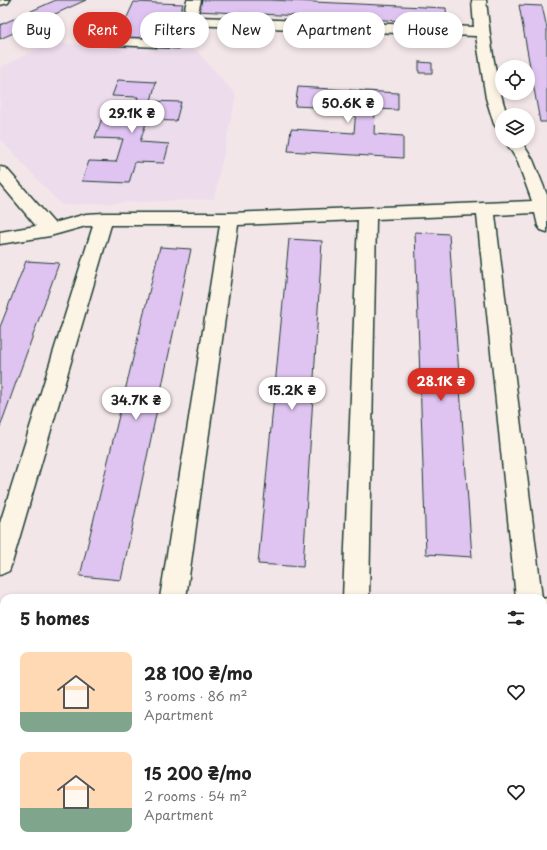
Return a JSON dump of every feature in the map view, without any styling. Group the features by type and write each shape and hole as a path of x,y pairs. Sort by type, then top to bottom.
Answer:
{"lane":[{"path":"191,12 194,0"},
{"path":"479,0 482,32 497,108"},
{"path":"209,22 482,32"},
{"path":"160,48 178,50 179,48"},
{"path":"0,238 50,230 75,222 104,219 230,219 485,209 545,217 525,160 517,148"},
{"path":"0,172 50,230"},
{"path":"485,209 528,594"},
{"path":"356,594 367,213"},
{"path":"0,563 104,219"},
{"path":"173,594 230,219"}],"shaded area":[{"path":"65,44 73,44 73,48 132,47 196,50 236,95 214,199 61,205 0,139 0,68 39,48 65,48"}],"building":[{"path":"56,0 86,0 60,12 29,12"},
{"path":"199,0 270,0 446,8 446,12 393,12 393,20 385,20 385,12 283,12 283,15 275,15 275,12 196,11"},
{"path":"134,2 183,4 181,12 140,12 140,38 132,38 132,12 129,12"},
{"path":"519,5 542,6 547,28 547,122 540,122 535,94 535,60 529,60"},
{"path":"12,20 12,34 0,39 0,25"},
{"path":"419,62 432,63 432,73 419,73"},
{"path":"118,80 156,82 151,101 181,102 176,121 147,120 140,142 169,144 164,163 135,162 129,183 82,181 89,161 116,162 123,139 95,138 102,118 132,120 138,97 112,96"},
{"path":"298,87 398,93 398,110 375,109 374,134 403,136 403,158 288,151 291,129 354,133 356,109 295,106"},
{"path":"415,232 449,234 472,557 426,554"},
{"path":"289,239 322,241 303,567 258,564"},
{"path":"160,247 191,249 121,580 80,576"},
{"path":"26,261 59,263 0,427 0,327"}]}
